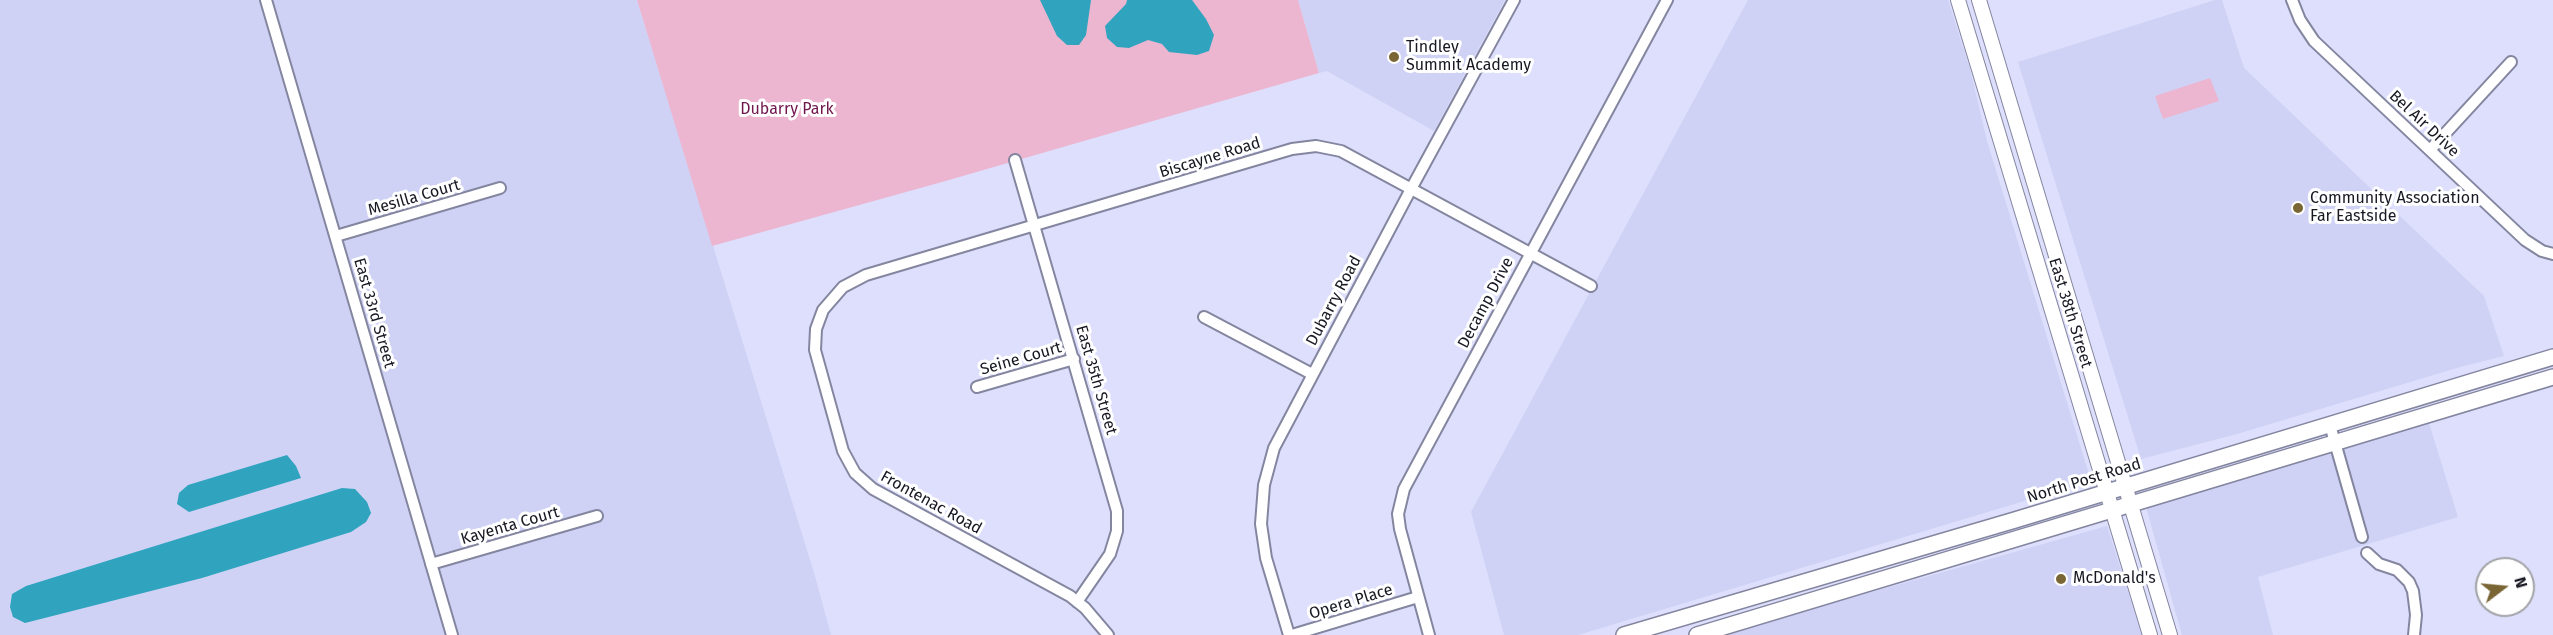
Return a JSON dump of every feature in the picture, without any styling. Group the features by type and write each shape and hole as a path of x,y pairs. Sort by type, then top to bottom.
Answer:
{"main road":[{"name":"East 38th Street","path":"1978,0 2170,635"},
{"name":"East 38th Street","path":"1961,1 2150,635"},
{"name":"North Post Road","path":"1624,635 2107,493 2553,357"},
{"path":"1697,635 2553,377"}],"street":[{"name":"East 33rd Street","path":"266,0 452,635"},
{"name":"Dubarry Road","path":"1290,635 1266,558 1262,524 1262,495 1274,448 1410,189 1514,0"},
{"name":"Decamp Drive","path":"1429,635 1400,529 1398,514 1401,498 1410,476 1667,0"},
{"name":"Bel Air Drive","path":"2292,0 2300,20 2314,41 2525,240 2542,251 2552,254"},
{"path":"2430,150 2511,62"},
{"name":"Biscayne Road","path":"826,306 843,287 861,277 1306,146 1341,151 1591,286"},
{"name":"East 35th Street","path":"1015,160 1118,516 1117,531 1110,554 1077,602"},
{"name":"Mesilla Court","path":"336,236 500,188"},
{"name":"Frontenac Road","path":"826,306 816,330 816,355 843,451 855,473 873,489 1077,602 1096,619 1108,635"},
{"path":"1204,317 1312,374"},
{"name":"Seine Court","path":"977,387 1074,359"},
{"path":"2330,425 2362,537"},
{"name":"Kayenta Court","path":"431,564 597,516"},
{"path":"2367,553 2379,564 2397,570 2410,585 2416,615 2414,635"},
{"name":"Opera Place","path":"1290,635 1418,597"}],"shaded area":[{"path":"0,0 637,0 815,576 831,635 0,635"},
{"name":"Tindley Summit Academy","path":"1298,0 1505,0 1434,131 1327,71 1319,73"},
{"path":"1748,0 1948,0 1970,69 1987,141 2091,481 1578,635 1504,635 1471,512"},
{"path":"2215,0 2222,0 2244,68 2484,296 2504,356 2237,434 2141,459 2018,62"},
{"path":"2429,423 2458,517 2258,577 2273,635 2182,635 2146,507"},
{"path":"2107,526 2142,635 1719,635"}],"green space":[{"name":"Dubarry Park","path":"637,0 1298,0 1319,73 712,246"},
{"path":"2210,78 2219,101 2163,119 2155,96"}],"water":[{"path":"1040,0 1091,0 1086,35 1079,45 1067,45 1057,36"},
{"path":"1127,0 1192,0 1214,35 1209,51 1197,55 1169,52 1162,44 1148,40 1129,48 1117,47 1107,38 1105,26 1126,4"},
{"path":"287,455 296,466 301,478 189,512 177,504 179,493 188,485"},
{"path":"342,488 355,489 367,502 371,513 366,522 351,532 202,578 25,623 13,617 10,607 12,594 26,586"}],"place":[{"name":"Tindley Summit Academy","path":"1394,57"},
{"name":"Community Association Far Eastside","path":"2298,208"},
{"name":"McDonald's","path":"2061,579"}]}
